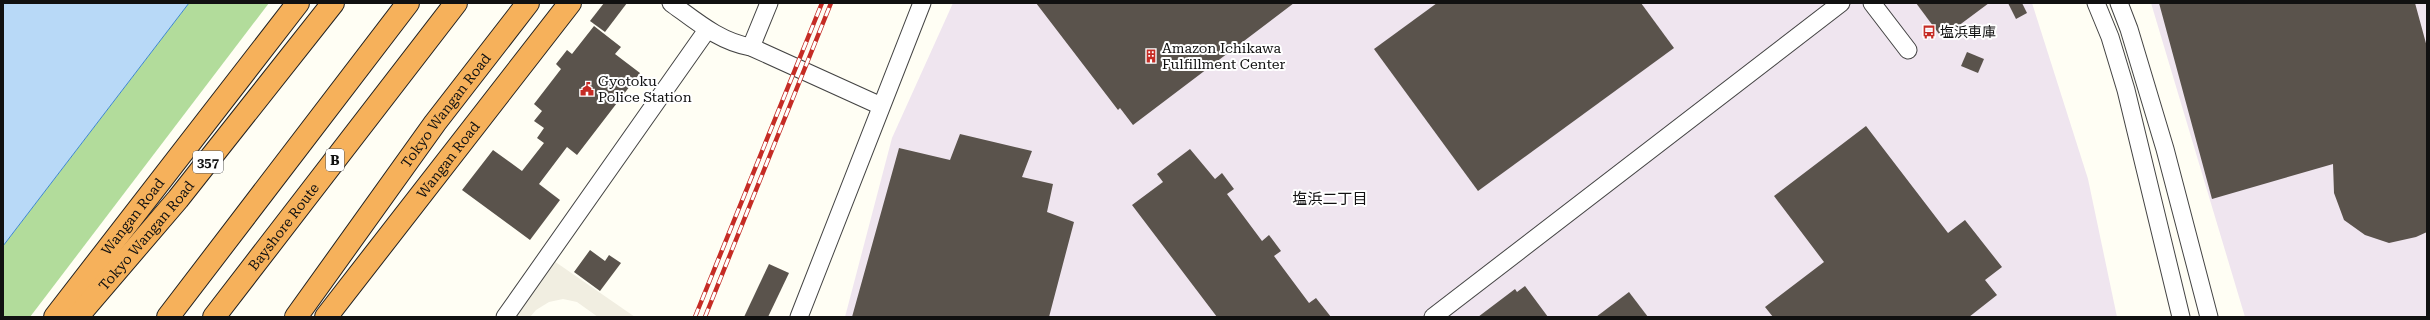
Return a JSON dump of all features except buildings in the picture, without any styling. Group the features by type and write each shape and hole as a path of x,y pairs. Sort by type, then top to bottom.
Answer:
{"highway":[{"name":"Wangan Road","path":"56,317 298,3"},
{"name":"Tokyo Wangan Road","path":"77,317 178,200 333,3"},
{"path":"168,317 408,3"},
{"name":"Bayshore Route","path":"214,317 456,3"},
{"name":"Tokyo Wangan Road","path":"296,317 435,123 528,3"},
{"name":"Wangan Road","path":"326,317 570,3"}],"street":[{"path":"672,3 707,30 738,45 751,47 881,106"},
{"path":"751,47 769,3"},
{"path":"799,317 922,3"},
{"path":"1433,317 1841,3"},
{"path":"1872,3 1908,50"},
{"path":"2096,3 2110,37 2126,90 2180,309 2203,295"},
{"path":"2119,3 2130,29 2165,149 2209,317"},
{"path":"505,317 707,30"}],"shaded area":[{"path":"953,3 2032,3 2088,179 2117,317 845,317 892,138"},
{"path":"2151,3 2427,3 2427,317 2245,317"},
{"path":"554,261 635,317 598,317 577,302 563,299 549,302 536,310 530,317 515,317"}],"green space":[{"path":"189,3 269,3 30,317 3,317 3,246"}],"water":[{"path":"3,3 189,3 3,246"}],"railway":[{"path":"695,317 822,3"},
{"path":"705,317 831,3"}],"place":[{"name":"塩浜車庫","path":"1929,32"},
{"name":"Amazon Ichikawa Fulfillment Center","path":"1151,56"},
{"name":"Gyotoku Police Station","path":"587,89"}],"district":[{"name":"塩浜二丁目","path":"1330,199"}]}
